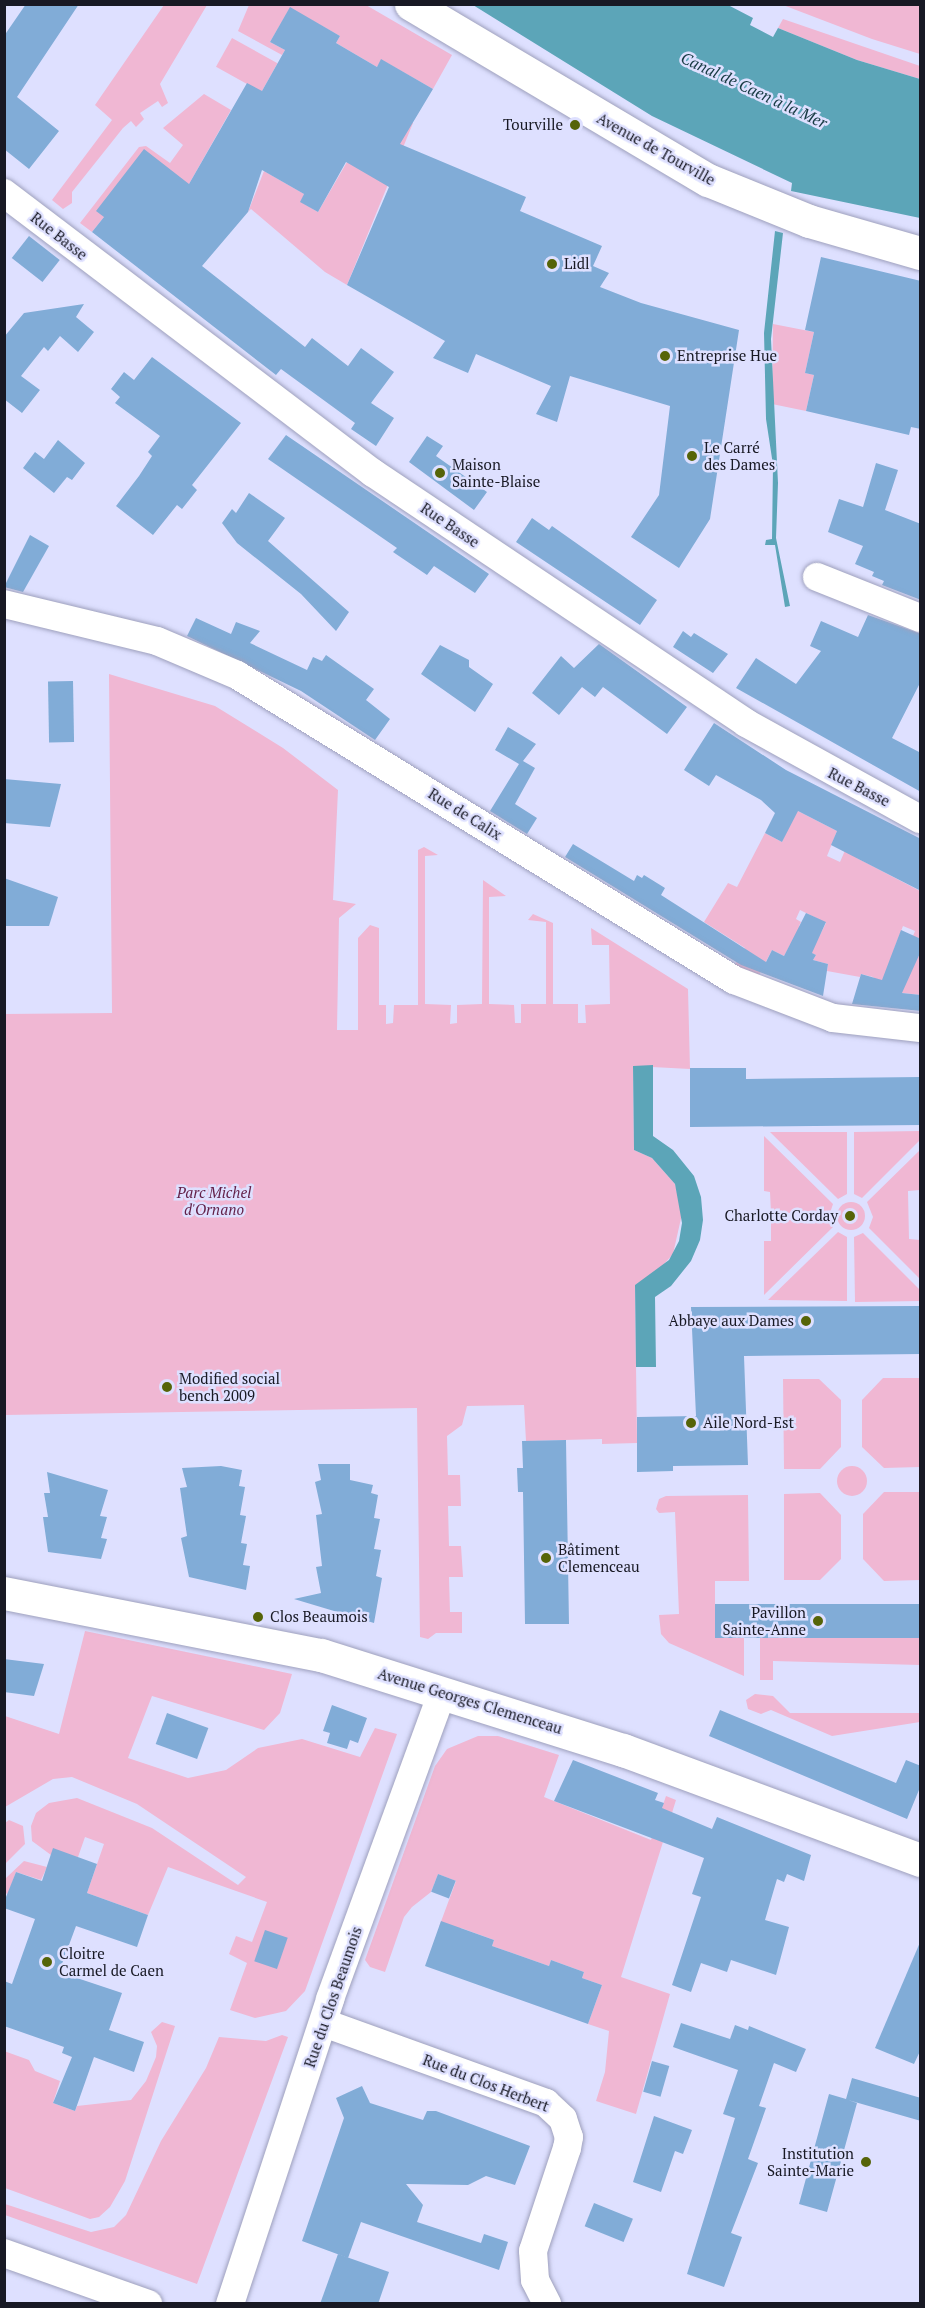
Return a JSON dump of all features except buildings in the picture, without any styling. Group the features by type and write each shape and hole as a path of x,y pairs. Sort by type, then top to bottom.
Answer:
{"main road":[{"name":"Avenue de Tourville","path":"411,4 708,180 809,221 921,253"},
{"name":"Avenue Georges Clemenceau","path":"4,1593 286,1647 623,1750 921,1860"}],"street":[{"name":"Rue Basse","path":"4,193 373,473 746,723 921,819"},
{"path":"816,577 921,618"},
{"name":"Rue de Calix","path":"4,604 157,640 237,675 734,980 833,1018 921,1028"},
{"name":"Rue du Clos Beaumois","path":"230,2304 324,2023 442,1693"},
{"name":"Rue du Clos Herbert","path":"324,2023 546,2103 563,2119 569,2137 567,2148 533,2251 535,2280 547,2304"},
{"path":"4,2253 148,2304"}],"green space":[{"path":"164,5 207,5 160,84 168,103 162,107 158,101 140,113 144,119 136,127 131,121 123,128 72,192 72,203 63,209 52,200 112,120 95,105"},
{"path":"249,5 366,5 452,55 433,89 382,60 377,67 336,43 340,36 290,8 270,42 285,50 282,55 238,31"},
{"path":"783,5 920,5 920,54 872,39"},
{"path":"783,19 920,66 920,79 857,60 778,28"},
{"path":"232,38 277,63 261,92 216,67"},
{"path":"204,94 231,110 189,184 104,217 92,232 80,223 139,147 146,146 170,163 183,145 163,128"},
{"path":"398,115 413,123 347,285 325,272 251,209 248,212 264,171 304,194 301,202 318,212 347,162"},
{"path":"773,324 814,332 805,373 814,375 806,411 772,404"},
{"name":"Parc Michel d'Ornano","path":"109,674 215,706 283,748 338,790 333,900 356,904 339,918 337,1030 358,1030 358,938 370,925 379,928 379,1005 386,1005 386,1024 393,1023 394,1005 418,1005 418,850 424,847 438,855 425,856 425,1004 451,1005 450,1024 457,1023 457,1005 482,1004 483,880 506,896 489,897 489,1004 514,1005 515,1023 521,1023 521,1004 546,1004 546,922 528,920 533,914 553,923 553,1004 578,1004 578,1023 586,1023 585,1005 610,1004 609,945 592,945 591,928 688,989 690,1069 633,1066 634,1150 652,1158 675,1184 682,1214 673,1254 657,1272 635,1285 637,1443 602,1444 602,1439 526,1441 524,1405 467,1406 462,1425 447,1436 448,1475 460,1475 461,1506 448,1506 449,1546 461,1546 463,1577 449,1577 450,1612 462,1612 462,1633 436,1633 428,1639 420,1637 417,1408 5,1415 4,1014 112,1013"},
{"path":"796,810 837,831 827,856 840,862 853,832 857,858 920,891 920,939 913,936 915,931 903,926 894,949 920,951 920,995 887,991 873,977 827,971 828,964 813,960 816,955 790,945 784,956 772,950 758,977 734,966 745,948 704,922 728,883 737,887 765,833 782,842","holes":["800,910 826,923 820,935 799,926 801,922 796,919"]},
{"path":"920,1131 920,1140 862,1198 854,1194 854,1132"},
{"path":"770,1132 847,1132 847,1194 838,1199"},
{"path":"764,1136 833,1204 830,1213 771,1213 770,1192 764,1191"},
{"path":"920,1150 920,1190 908,1191 909,1239 920,1240 920,1279 869,1228 873,1217 867,1202"},
{"path":"851,1202 861,1206 865,1216 861,1226 851,1230 841,1226 837,1216 841,1206"},
{"path":"771,1220 830,1220 833,1227 764,1295 764,1241 771,1241"},
{"path":"838,1232 847,1237 847,1301 768,1300"},
{"path":"863,1233 920,1290 920,1301 855,1302 854,1237"},
{"path":"883,1378 920,1378 920,1467 884,1468 862,1447 862,1400"},
{"path":"783,1379 819,1379 841,1400 841,1447 820,1469 784,1469"},
{"path":"852,1466 863,1470 867,1481 863,1492 852,1496 841,1492 837,1481 841,1470"},
{"path":"884,1492 920,1492 920,1580 884,1581 863,1559 863,1514"},
{"path":"820,1493 841,1515 841,1559 820,1580 784,1580 784,1494"},
{"path":"748,1495 749,1581 715,1581 715,1637 744,1638 744,1676 669,1643 661,1634 659,1615 679,1614 675,1512 659,1513 656,1509 659,1499 666,1496"},
{"path":"85,1631 292,1674 280,1713 264,1730 152,1696 128,1758 188,1778 226,1770 258,1748 302,1739 360,1757 375,1728 397,1734 305,1991 286,2011 255,2018 230,2010 247,1963 229,1954 236,1936 252,1942 267,1902 168,1867 148,1915 87,1893 104,1844 85,1837 78,1857 51,1855 32,1841 31,1826 36,1813 49,1803 77,1798 152,1828 238,1885 246,1877 137,1804 72,1777 53,1779 5,1807 5,1716 59,1734"},
{"path":"760,1638 920,1638 920,1665 773,1661 773,1680 760,1680"},
{"path":"755,1694 773,1696 790,1713 920,1713 920,1722 832,1736 771,1710 761,1714 748,1709 746,1700"},
{"path":"478,1736 498,1736 559,1755 544,1797 651,1840 666,1796 676,1800 621,1977 670,1994 636,2114 596,2101 605,2072 609,2031 588,2024 602,1985 582,1978 584,1972 551,1960 549,1966 492,1946 494,1940 461,1928 459,1934 439,1927 456,1881 438,1874 431,1892 412,1907 404,1917 385,1972 370,1967 365,1960 435,1766 447,1749"},
{"path":"9,1820 23,1826 25,1844 5,1864 5,1823"},
{"path":"24,1861 47,1867 41,1880 16,1872 8,1894 5,1893 6,1878"},
{"path":"162,2022 175,2026 125,2181 110,2207 99,2217 90,2219 5,2188 4,2051 29,2060 35,2071 60,2081 53,2103 75,2111 77,2106 131,2100 146,2081 156,2057 157,2046 151,2032"},
{"path":"282,2035 288,2037 197,2284 5,2215 5,2204 91,2232 114,2227 126,2215 161,2141 206,2068 219,2037 266,2041"}],"water":[{"name":"Canal de Caen à la Mer","path":"473,5 728,5 753,18 750,25 773,37 778,28 857,60 920,79 920,218 791,191 792,183 652,116"},
{"path":"775,231 783,233 771,339 778,483 776,538 790,606 785,607 775,545 765,545 766,540 772,539 773,465 766,419 764,333"},
{"path":"653,1065 653,1136 673,1150 694,1176 701,1197 703,1220 700,1240 691,1261 671,1286 655,1297 656,1367 636,1367 635,1285 669,1260 679,1241 682,1223 675,1184 652,1158 634,1150 633,1066"}],"place":[{"name":"Tourville","path":"575,125"},
{"name":"Lidl","path":"552,264"},
{"name":"Entreprise Hue","path":"665,356"},
{"name":"Le Carré des Dames","path":"692,456"},
{"name":"Maison Sainte-Blaise","path":"440,473"},
{"name":"Charlotte Corday","path":"850,1216"},
{"name":"Abbaye aux Dames","path":"806,1321"},
{"name":"Modified social bench 2009","path":"167,1387"},
{"name":"Aile Nord-Est","path":"691,1423"},
{"name":"Bâtiment Clemenceau","path":"546,1558"},
{"name":"Clos Beaumois","path":"258,1617"},
{"name":"Pavillon Sainte-Anne","path":"818,1621"},
{"name":"Cloitre Carmel de Caen","path":"47,1962"},
{"name":"Institution Sainte-Marie","path":"866,2162"}]}
